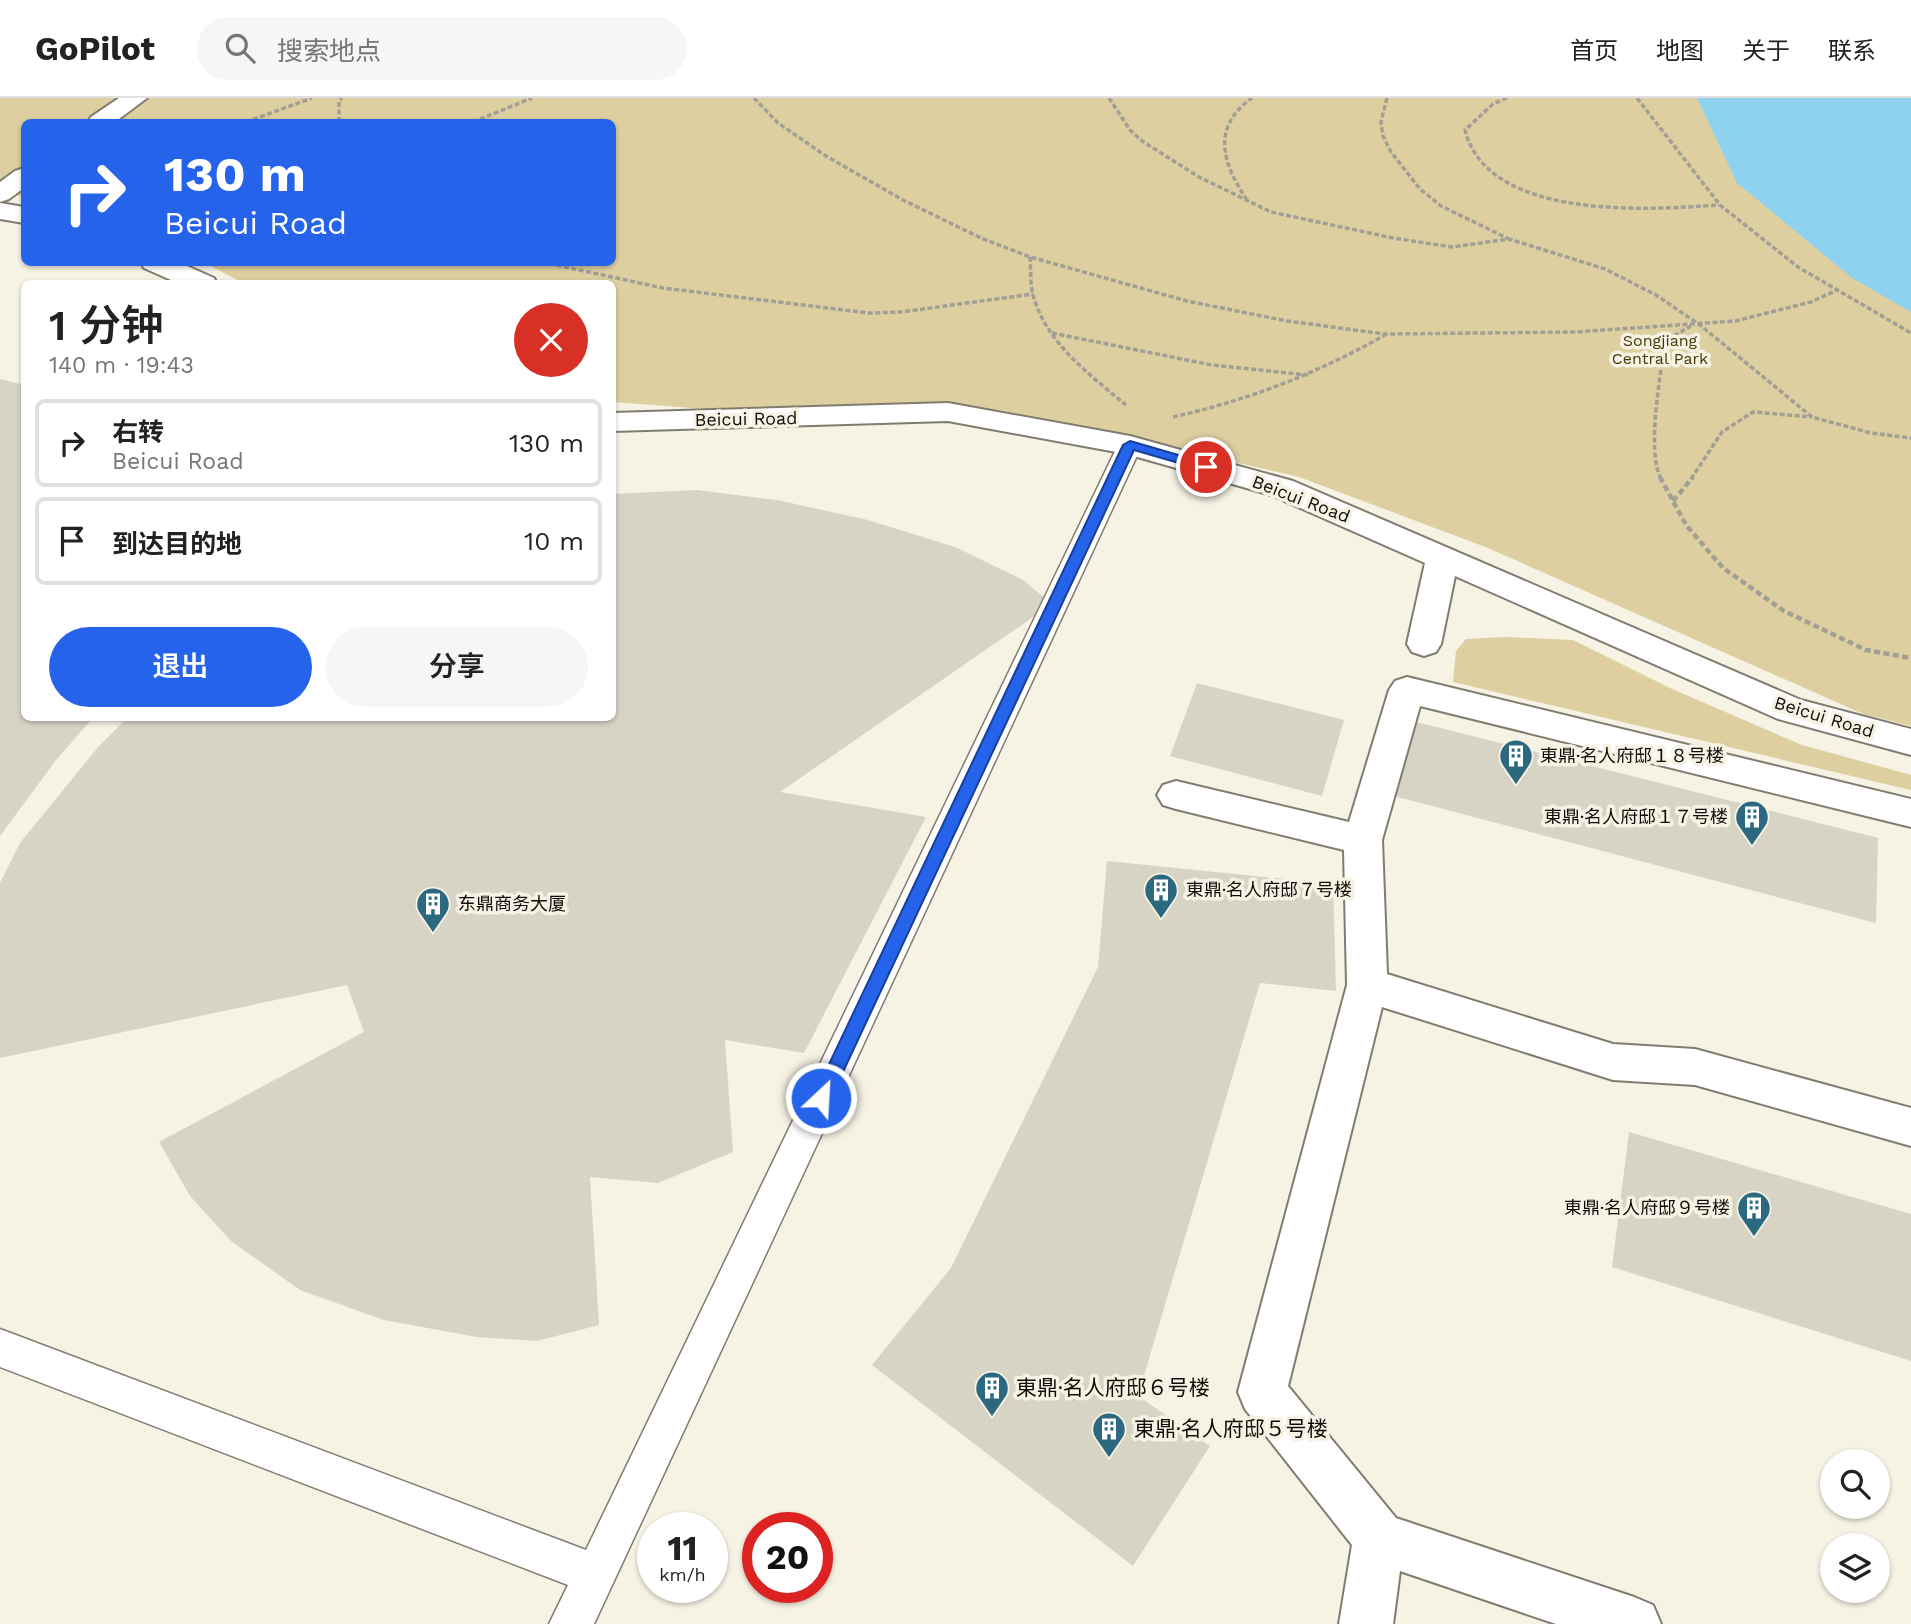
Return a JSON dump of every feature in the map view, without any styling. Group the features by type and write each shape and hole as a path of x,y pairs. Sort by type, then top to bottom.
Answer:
{"street":[{"path":"104,119 135,98"},
{"path":"0,194 21,178"},
{"path":"0,211 21,214"},
{"path":"163,266 195,280"},
{"name":"Beicui Road","path":"616,422 948,412 1139,434 1282,488 1791,710 1911,742"},
{"path":"1424,644 1442,558"},
{"path":"1634,1624 1379,1538 1262,1392 1367,985 1363,840 1407,690 1911,813"},
{"path":"1176,795 1363,840"},
{"path":"1367,985 1613,1062 1695,1068 1911,1127"},
{"path":"1366,1624 1379,1538"}],"lane":[{"path":"571,1624 1139,434"},
{"path":"0,1348 596,1575"}],"path":[{"path":"254,119 312,98"},
{"path":"339,119 339,101 342,98"},
{"path":"480,119 532,98"},
{"path":"754,98 778,123 826,156 903,200 981,238 1030,257 1186,301 1287,321 1385,334 1489,335 1691,326 1735,321 1811,302 1837,290"},
{"path":"1108,98 1130,130 1142,141 1173,162 1271,212 1393,238 1452,247 1509,239"},
{"path":"1247,201 1228,172 1222,153 1223,135 1239,107 1252,98"},
{"path":"1387,98 1381,122 1383,136 1391,152 1420,189 1441,206 1509,239 1605,269 1656,295 1700,325 1812,417"},
{"path":"1507,98 1493,104 1465,130 1468,146 1477,160 1523,190 1558,202 1591,208 1642,211 1720,205"},
{"path":"1637,98 1720,205 1798,267 1911,333"},
{"path":"1030,257 1032,294 1052,333 1139,434 1207,410 1270,393 1349,357 1385,334"},
{"path":"556,266 653,286 869,313 901,312 1032,294"},
{"path":"1691,326 1665,341 1658,381 1655,426 1657,471 1686,525 1723,568 1784,611 1867,650 1911,658"},
{"path":"1052,333 1212,365 1308,375"},
{"path":"1672,501 1703,465 1722,432 1754,412 1812,417 1871,433 1911,438"}],"green space":[{"name":"Songjiang Central Park","path":"0,98 1911,98 1911,726 1863,714 1488,548 1299,477 1053,420 907,405 732,411 616,402 616,280 237,280 211,266 616,266 616,119 21,119 21,196 0,193"},
{"path":"1505,637 1573,640 1672,689 1802,745 1911,775 1911,790 1453,682 1456,651 1466,639"}],"water":[{"path":"1697,98 1911,98 1911,312 1852,278 1737,183"}],"building":[{"path":"0,379 21,384 21,721 90,721 56,760 0,836"},
{"name":"东鼎商务大厦","path":"697,490 777,500 868,520 955,547 1023,580 1052,604 780,792 926,817 804,1053 725,1040 733,1152 658,1183 590,1177 599,1325 537,1341 477,1337 384,1320 300,1290 231,1241 190,1196 159,1142 364,1032 347,985 0,1058 0,883 20,843 99,746 124,721 616,721 616,494"},
{"path":"1197,683 1344,720 1322,796 1170,756"},
{"path":"1413,721 1878,838 1876,923 1394,796"},
{"path":"1107,861 1333,884 1336,991 1260,983 1138,1396 1210,1446 1133,1566 872,1365 951,1268 1098,967"},
{"name":"東鼎·名人府邸９号楼","path":"1629,1132 1911,1214 1911,1361 1612,1267"}],"place":[{"name":"東鼎·名人府邸１８号楼","path":"1516,786"},
{"name":"東鼎·名人府邸１７号楼","path":"1752,847"},
{"name":"東鼎·名人府邸７号楼","path":"1161,920"},
{"name":"东鼎商务大厦","path":"433,934"},
{"name":"東鼎·名人府邸９号楼","path":"1754,1238"},
{"name":"東鼎·名人府邸６号楼","path":"992,1418"},
{"name":"東鼎·名人府邸５号楼","path":"1109,1459"}],"route":[{"path":"821,1098 1130,445 1206,467"}]}
